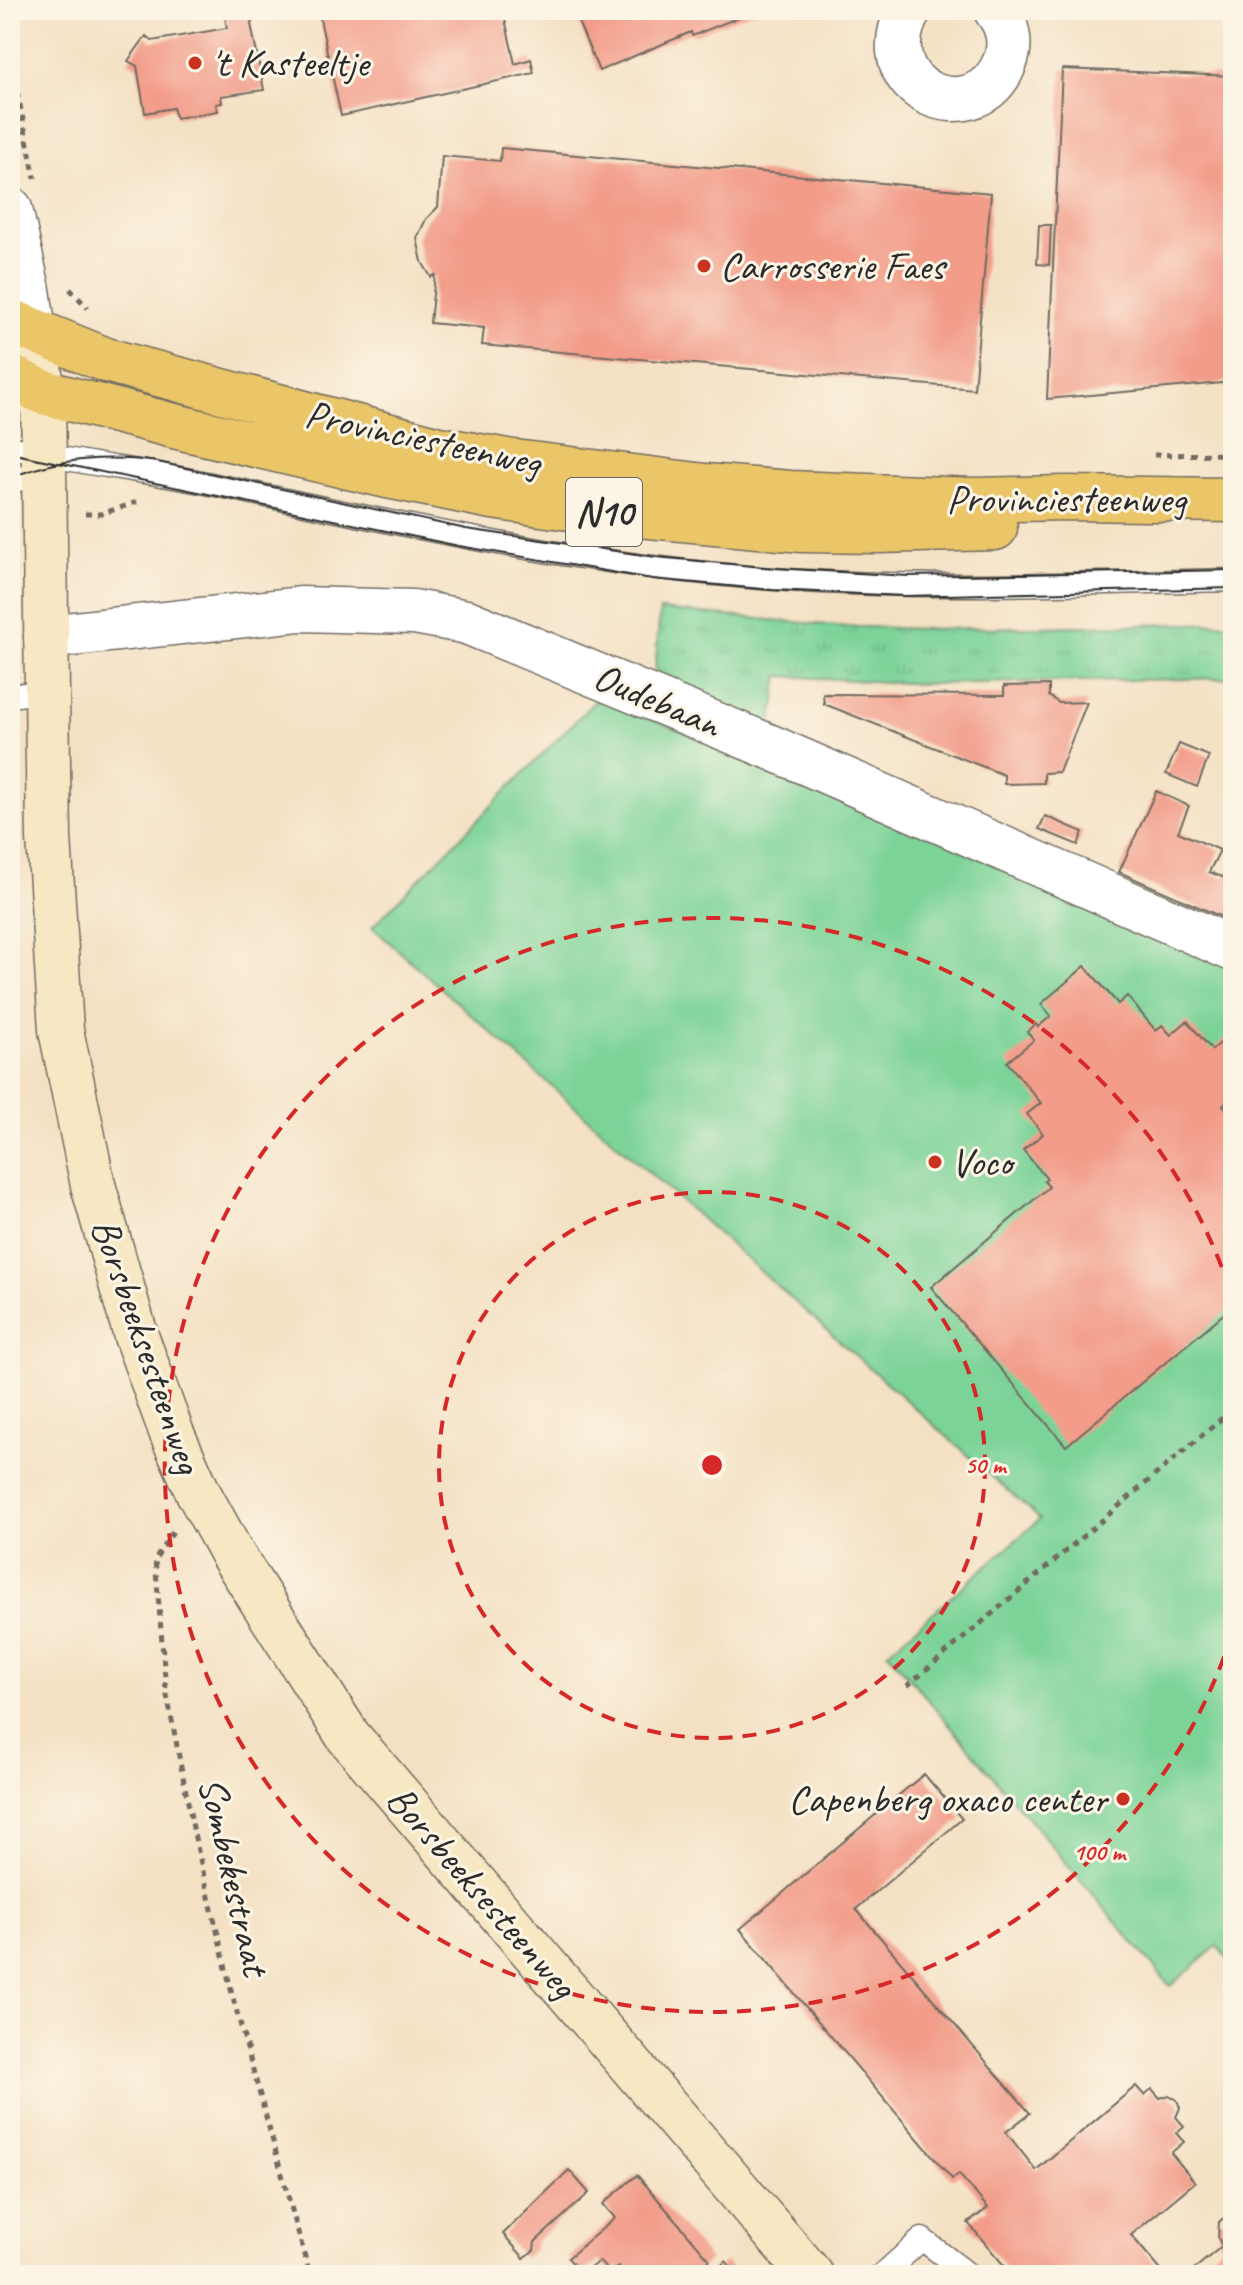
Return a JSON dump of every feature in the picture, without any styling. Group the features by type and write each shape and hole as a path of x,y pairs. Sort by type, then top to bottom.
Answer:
{"main road":[{"name":"Provinciesteenweg","path":"24,314 106,360 439,449 507,461 705,486 790,493 974,500 1233,500"},
{"name":"Provinciesteenweg","path":"26,384 170,425 452,490 584,510 802,530 879,531 1033,527 1233,514"}],"street":[{"path":"909,10 900,26 897,48 901,64 910,80 926,93 949,99 971,97 986,89 1001,72 1008,55 1009,37 1004,20 996,10"},
{"name":"Borsbeeksesteenweg","path":"10,209 24,314 26,384 38,464 46,637 28,694 49,838 61,1030 93,1185 136,1336 172,1434 199,1494 232,1554 348,1736 811,2275"},
{"name":"Oudebaan","path":"46,637 300,609 414,612 467,622 768,746 1233,949"}],"lane":[{"path":"38,464 156,473 460,537 654,568 774,579 906,586 1233,580"},
{"path":"882,2275 922,2239 969,2275"}],"path":[{"path":"24,314 102,313"},
{"path":"907,1686 1233,1409"},
{"name":"Sombekestraat","path":"199,1494 155,1559 166,1690 195,1838 233,1998 310,2275"}],"green space":[{"path":"660,610 838,626 926,629 1233,623 1233,678 925,684 779,676 768,746 653,698"},
{"name":"Voco","path":"598,698 1233,949 1233,1964 1217,1946 1170,1986 888,1652 1040,1519 372,927"}],"building":[{"name":"'t Kasteeltje","path":"257,10 251,24 264,90 221,96 222,103 216,104 218,111 176,118 173,108 145,113 137,66 128,61 146,36 152,41 227,28 224,12"},
{"path":"318,10 503,10 515,64 531,59 534,73 341,116"},
{"path":"573,10 757,10 692,36 691,32 599,71"},
{"path":"1062,69 1233,76 1233,382 1047,399"},
{"name":"Carrosserie Faes","path":"501,148 991,193 974,389 482,345 484,328 430,323 435,275 431,277 422,262 417,238 426,219 438,207 442,156 500,161"},
{"path":"1039,225 1051,225 1049,265 1037,264"},
{"path":"1049,685 1049,696 1059,703 1087,702 1059,772 1044,773 1044,783 1004,784 1004,775 824,704 823,694 1004,695 1004,686"},
{"path":"1179,744 1209,756 1197,787 1166,774"},
{"path":"1156,791 1189,806 1178,832 1220,850 1209,872 1225,878 1233,862 1233,922 1119,872"},
{"path":"1045,816 1083,832 1078,845 1039,829"},
{"path":"1085,966 1118,1004 1127,996 1156,1031 1162,1025 1171,1035 1187,1021 1212,1050 1226,1038 1233,1047 1233,1096 1223,1105 1233,1117 1233,1306 1066,1446 931,1287 1049,1187 1044,1181 1047,1179 1023,1150 1043,1134 1027,1114 1041,1103 1007,1062 1034,1040 1027,1032 1051,1016 1041,1004"},
{"path":"924,1774 962,1819 856,1909 1030,2113 1006,2132 1036,2170 1136,2086 1144,2095 1152,2089 1160,2098 1169,2095 1177,2100 1180,2108 1176,2117 1184,2126 1176,2133 1184,2142 1171,2153 1195,2182 1131,2235 1165,2275 1012,2275 968,2223 988,2208 959,2174 952,2179 740,1929"},
{"path":"569,2170 589,2193 535,2242 534,2250 524,2258 503,2234"},
{"path":"637,2175 710,2260 691,2275 624,2275 618,2267 610,2273 599,2261 582,2274 568,2258 615,2218 603,2204"},
{"path":"1233,2210 1233,2275 1187,2275 1222,2246 1218,2238 1219,2222"},
{"path":"726,2261 737,2275 710,2275"}],"tram line":[{"path":"10,453 459,546 652,579 773,590 905,596 1233,588"},
{"path":"10,478 64,462 120,459 158,462 466,529 656,557 774,568 908,576 1233,570"}],"place":[{"name":"'t Kasteeltje","path":"195,63"},
{"name":"Carrosserie Faes","path":"704,266"},
{"name":"Voco","path":"935,1162"},
{"name":"Capenberg oxaco center","path":"1123,1799"}]}
